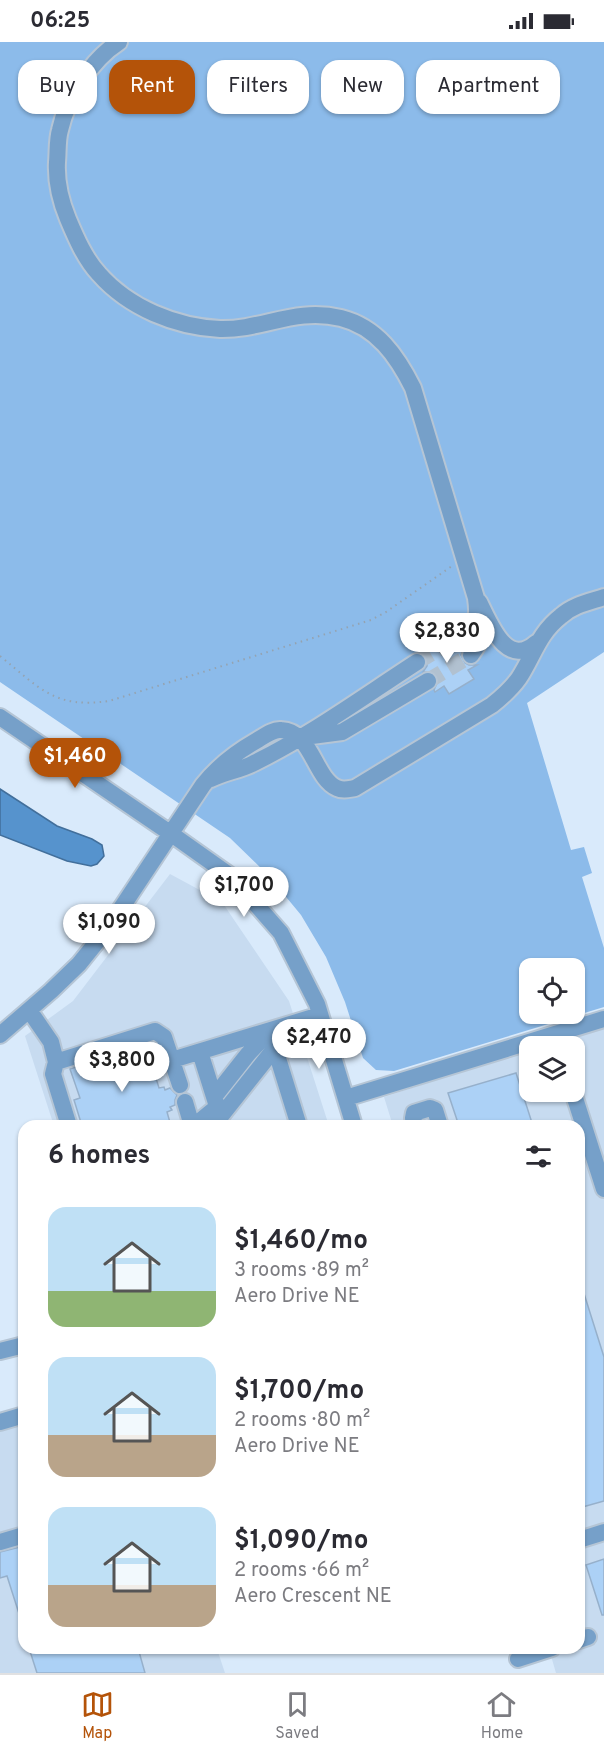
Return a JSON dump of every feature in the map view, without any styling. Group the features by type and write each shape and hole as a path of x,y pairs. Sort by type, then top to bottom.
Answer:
{"street":[{"path":"119,42 91,68 71,97 59,131 57,168 63,206 77,241 98,274 126,298 157,315 188,325 222,329 259,325 286,317 313,314 341,318 365,327 385,344 402,365 413,388 464,558 477,610 498,639 520,662 519,678"},
{"path":"0,1035 79,964 108,928 214,770 242,749 280,729 300,738 325,777 335,787 344,790 355,788 492,705 519,678 537,644 561,615 575,606 604,597"},
{"path":"465,646 477,610"},
{"path":"508,648 519,651 529,650 537,644"},
{"path":"300,738 422,672"},
{"path":"0,717 232,878 281,933 317,1004 352,1120"},
{"path":"29,1010 51,1042 56,1062 52,1074 67,1120"},
{"path":"172,1060 320,1015"},
{"path":"566,1036 604,1019"},
{"path":"56,1062 155,1030 164,1037 180,1085"},
{"path":"270,1031 297,1120"},
{"path":"219,1112 248,1054 270,1031"},
{"path":"204,1120 219,1112 274,1048 326,1032"},
{"path":"346,1098 519,1050"},
{"path":"200,1052 219,1112"},
{"path":"185,1102 191,1120"},
{"path":"576,1102 582,1120"},
{"path":"414,1120 414,1113 430,1108 435,1110 438,1120"},
{"path":"585,1130 604,1189"},
{"path":"0,1351 18,1346"},
{"path":"0,1422 18,1417"},
{"path":"585,1538 604,1532"},
{"path":"0,1542 18,1537"},
{"path":"518,1660 535,1654"}],"path":[{"path":"0,656 55,698 89,704 109,701 371,620 464,558"}],"shaded area":[{"path":"0,42 604,42 604,652 527,703 571,850 584,847 592,873 582,877 604,948 604,1007 585,1013 585,958 519,958 519,1024 548,1024 394,1071 376,1070 363,1058 345,1002 326,957 301,915 268,875 230,838 0,682"},
{"path":"0,789 57,826 102,845 104,856 97,864 91,866 67,861 0,835"},
{"path":"170,874 222,902 289,1001 327,1120 52,1120 25,1036 73,1001"},
{"path":"604,1026 604,1673 556,1673 550,1654 585,1654 585,1120 391,1120 384,1097 519,1053 519,1102 585,1102 585,1036 573,1036"},
{"path":"18,1425 18,1654 219,1654 225,1673 0,1673 0,1431"}],"building":[{"path":"449,632 451,643 456,646 465,645 461,655 465,663 477,665 468,670 474,679 449,694 444,686 435,692 437,676 433,672 423,672 427,661 425,656 418,652"},
{"path":"134,1049 136,1057 148,1052 159,1088 164,1087 165,1090 170,1088 177,1095 175,1105 167,1112 169,1120 80,1120 74,1100 80,1098 70,1069"},
{"path":"516,1073 519,1082 519,1102 525,1102 531,1120 457,1120 448,1093"},
{"path":"585,1297 604,1357 604,1501 585,1506"},
{"path":"18,1548 18,1610 7,1576 0,1578 0,1552"},
{"path":"604,1559 604,1615 602,1615 586,1565"},
{"path":"31,1654 140,1654 145,1673 37,1673"}],"tunnel":[{"path":"417,662 459,636"},
{"path":"428,681 471,655"}]}
